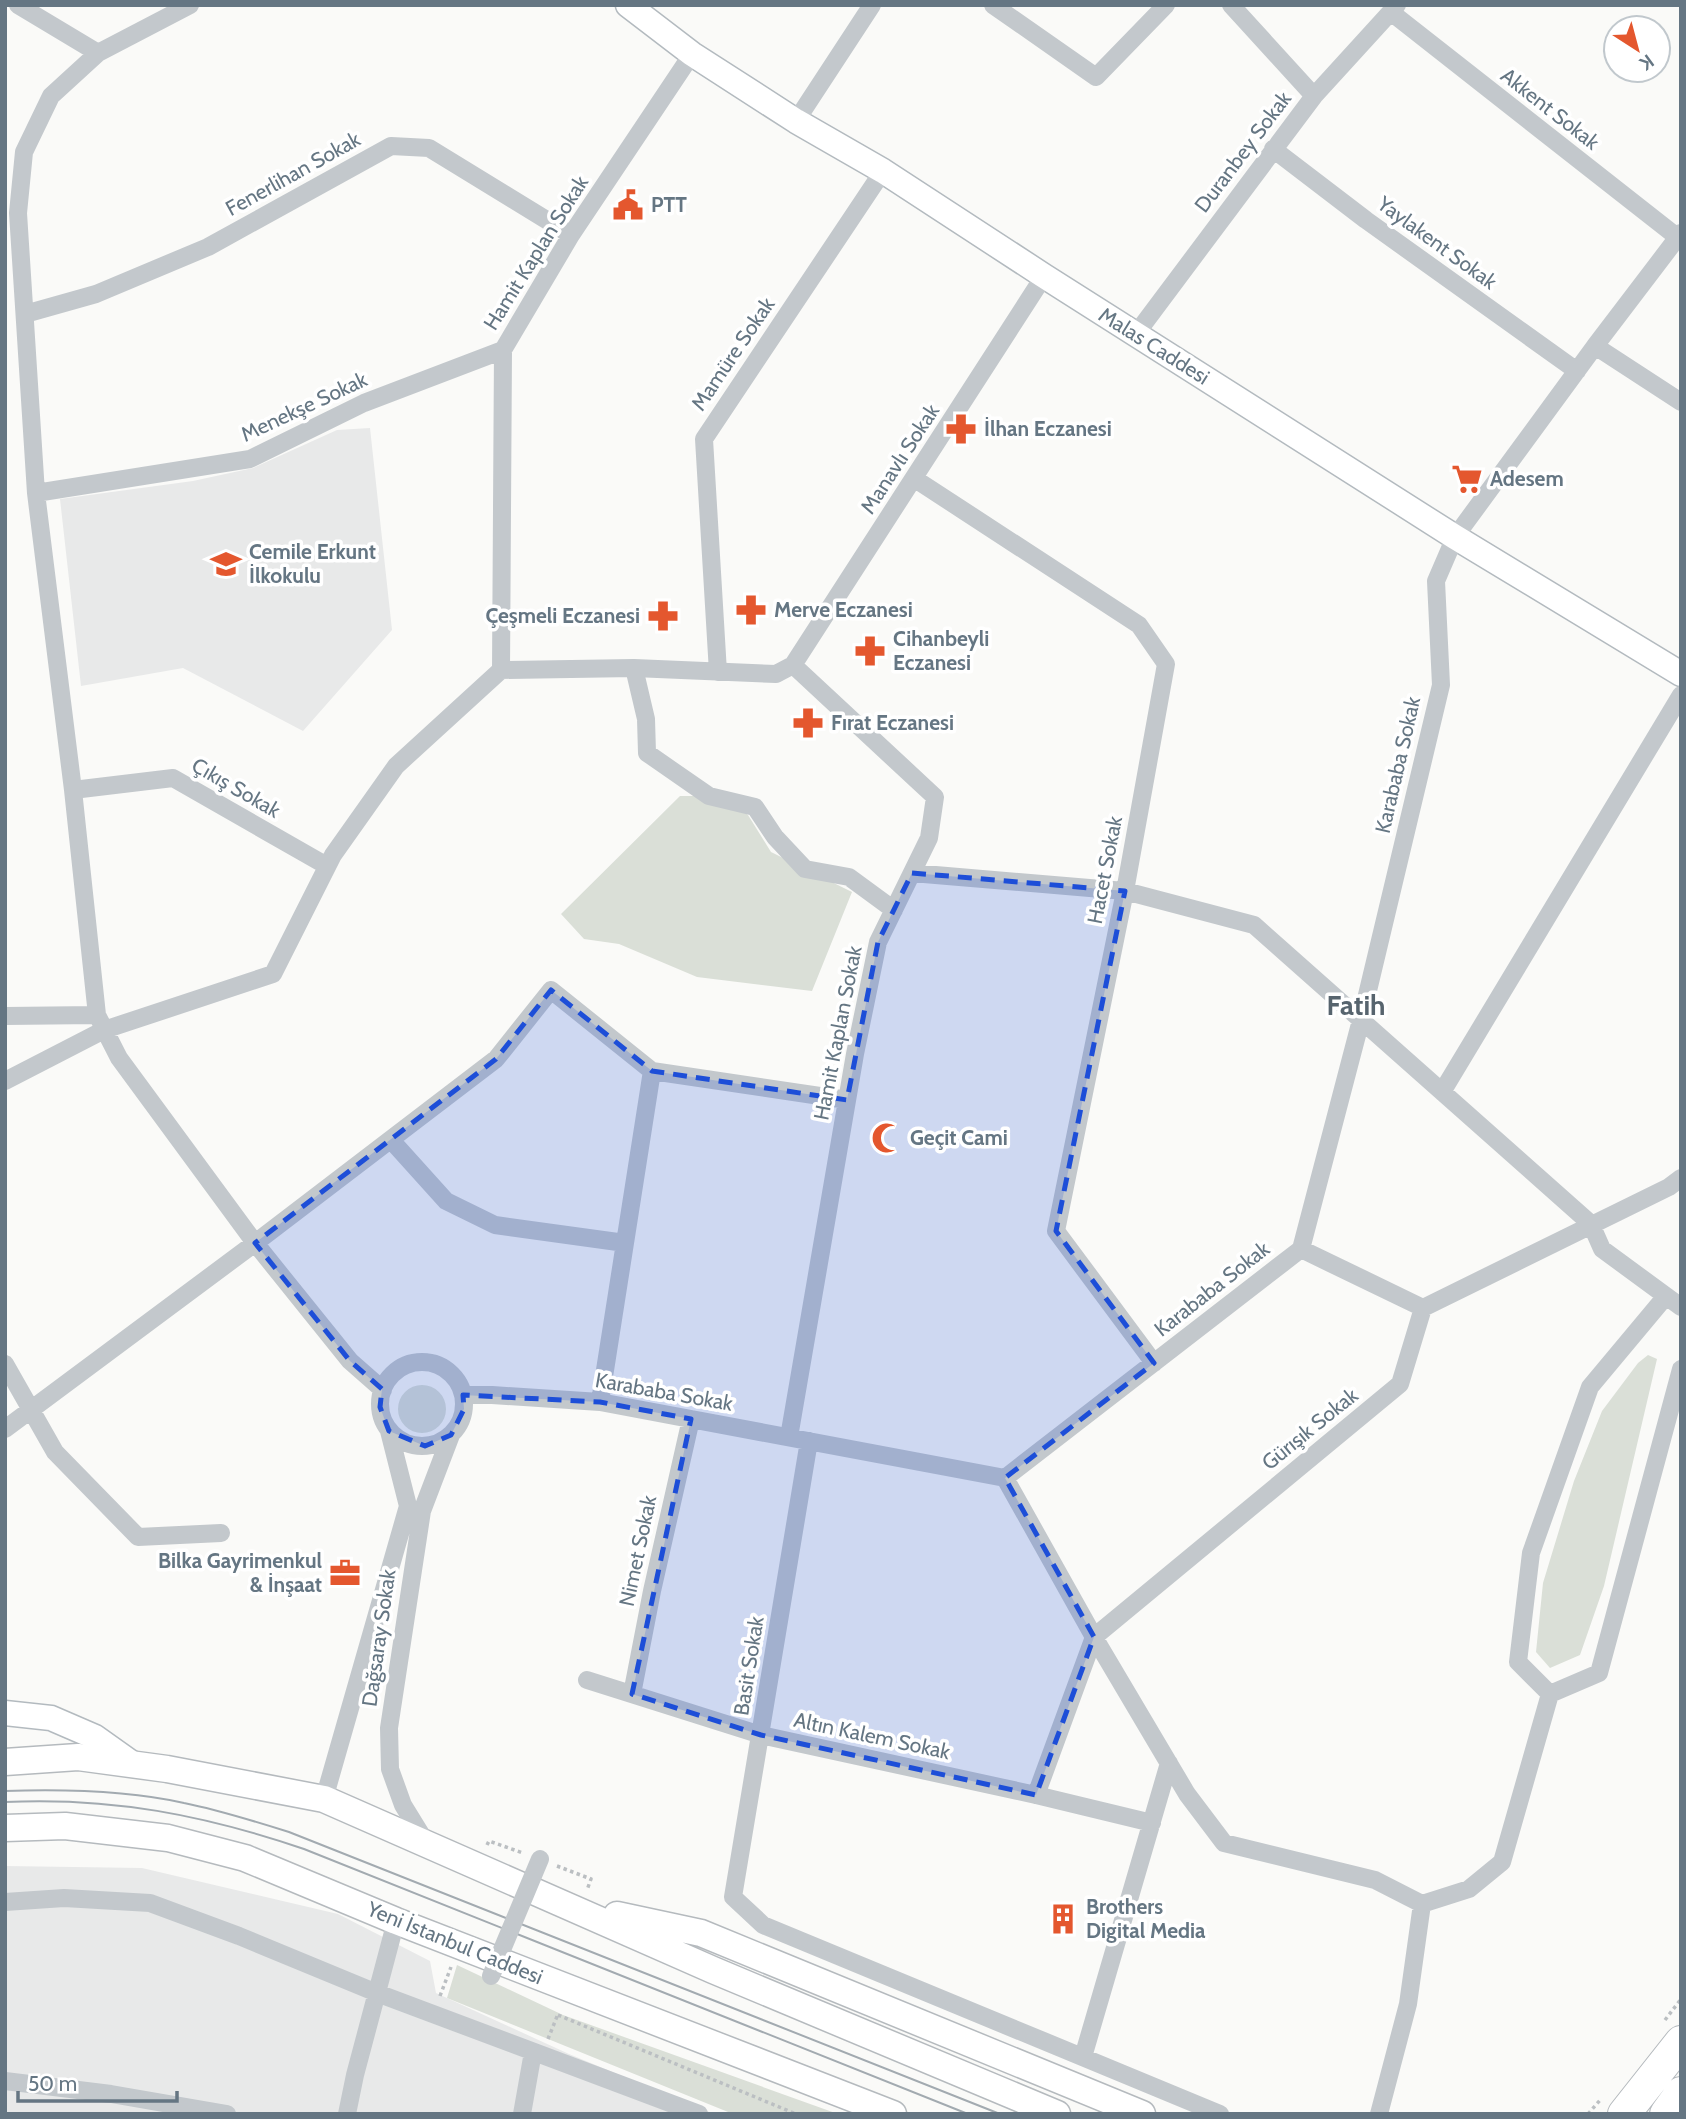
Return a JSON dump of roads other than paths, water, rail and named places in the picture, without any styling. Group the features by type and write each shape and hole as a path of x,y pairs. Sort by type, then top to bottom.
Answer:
{"highway":[{"path":"1625,2113 1681,2042"},
{"path":"1666,2114 1681,2092"}],"main road":[{"path":"5,1762 78,1757 167,1769 324,1799 713,1970 1057,2114"},
{"name":"Yeni İstanbul Caddesi","path":"5,1828 65,1826 168,1838 245,1858 396,1921 893,2114"},
{"path":"562,1903 701,1933 1142,2114"}],"street":[{"path":"18,5 98,53"},
{"path":"190,5 98,53 51,96 24,152 18,213 36,494 101,1022 119,1058 255,1243 350,1362 383,1390"},
{"path":"796,121 872,5"},
{"path":"993,5 1096,77 1166,5"},
{"path":"1231,5 1314,96"},
{"name":"Malas Caddesi","path":"626,7 692,54 796,121 883,171 1455,537 1681,674"},
{"name":"Duranbey Sokak","path":"1136,334 1314,96 1394,9"},
{"name":"Akkent Sokak","path":"1394,9 1679,237"},
{"name":"Hamit Kaplan Sokak","path":"500,670 502,350 572,235 692,54"},
{"name":"Fenerlihan Sokak","path":"25,314 96,294 208,247 391,146 429,148 572,235"},
{"name":"Yaylakent Sokak","path":"1273,149 1577,371"},
{"name":"Mamüre Sokak","path":"718,672 704,439 883,171"},
{"name":"Karababa Sokak","path":"463,1395 600,1402 1005,1478 1301,1249 1441,685 1436,581 1455,537 1679,237"},
{"name":"Manavlı Sokak","path":"793,665 1044,276"},
{"path":"1595,346 1681,402"},
{"name":"Menekşe Sokak","path":"36,494 250,459 364,403 502,350"},
{"name":"Hacet Sokak","path":"915,479 1139,625 1166,664 1125,891 1056,1231 1154,1363"},
{"path":"5,1081 101,1022 273,974 333,855 396,765 500,670 634,668 776,674 793,665"},
{"name":"Hamit Kaplan Sokak","path":"789,1437 847,1100 878,942 929,838 935,797 793,665"},
{"path":"634,668 646,719 647,753 709,796 755,807 775,837 805,869 849,877 894,910"},
{"path":"1442,1092 1681,695"},
{"name":"Çıkış Sokak","path":"74,790 173,778 327,866"},
{"path":"912,873 1125,891 1254,925 1591,1224 1602,1249 1681,1307"},
{"path":"5,1429 496,1059 551,990 652,1072 847,1100"},
{"path":"5,1016 101,1022"},
{"path":"600,1402 652,1072"},
{"path":"391,1140 446,1200 495,1225 625,1243"},
{"path":"1301,1249 1423,1308 1681,1178"},
{"path":"1550,1694 1518,1662 1531,1553 1590,1387 1665,1296"},
{"name":"Gürışık Sokak","path":"1094,1637 1400,1384 1423,1308"},
{"path":"421,1362 435,1364 448,1371 458,1381 463,1395 464,1409 451,1434 439,1443 425,1446 411,1445 399,1440 389,1431 380,1407 386,1382 395,1372 407,1365 421,1362"},
{"path":"5,1364 55,1452 138,1537 221,1533"},
{"path":"1550,1694 1599,1673 1681,1369"},
{"name":"Nimet Sokak","path":"632,1694 691,1419"},
{"name":"Dağsaray Sokak","path":"324,1799 408,1506 389,1431"},
{"name":"Dağsaray Sokak","path":"427,1844 403,1805 390,1769 389,1728 422,1511 451,1434"},
{"name":"Basit Sokak","path":"810,1441 733,1897 763,1925 1083,2057"},
{"path":"1005,1478 1094,1637 1187,1794 1224,1843 1375,1880 1422,1904 1469,1889 1502,1861 1550,1694"},
{"path":"1036,1795 1094,1637"},
{"name":"Altın Kalem Sokak","path":"587,1680 761,1735 1152,1823"},
{"path":"5,1713 51,1718 95,1737 133,1764"},
{"path":"1169,1763 1083,2057 1220,2114"},
{"path":"491,1976 540,1859"},
{"path":"5,1902 64,1898 150,1903 239,1936 377,1993 699,2114"},
{"path":"1378,2114 1408,2004 1422,1904"},
{"path":"347,2114 396,1921"},
{"path":"522,2114 538,2053"},
{"path":"5,2081 159,2108 227,2114"}],"tram line":[{"path":"5,1791 72,1790 140,1795 210,1809 289,1832 1000,2114"},
{"path":"5,1802 83,1802 120,1806 194,1818 267,1837 304,1849 968,2114"}],"place":[{"name":"PTT","path":"628,205"},
{"name":"İlhan Eczanesi","path":"961,429"},
{"name":"Adesem","path":"1467,479"},
{"name":"Cemile Erkunt İlkokulu","path":"226,564"},
{"name":"Merve Eczanesi","path":"751,610"},
{"name":"Çeşmeli Eczanesi","path":"663,616"},
{"name":"Cihanbeyli Eczanesi","path":"870,651"},
{"name":"Fırat Eczanesi","path":"808,723"},
{"name":"Geçit Cami","path":"887,1138"},
{"name":"Bilka Gayrimenkul & İnşaat","path":"345,1573"},
{"name":"Brothers Digital Media","path":"1063,1919"}],"district":[{"name":"Fatih","path":"1356,1005"}]}
